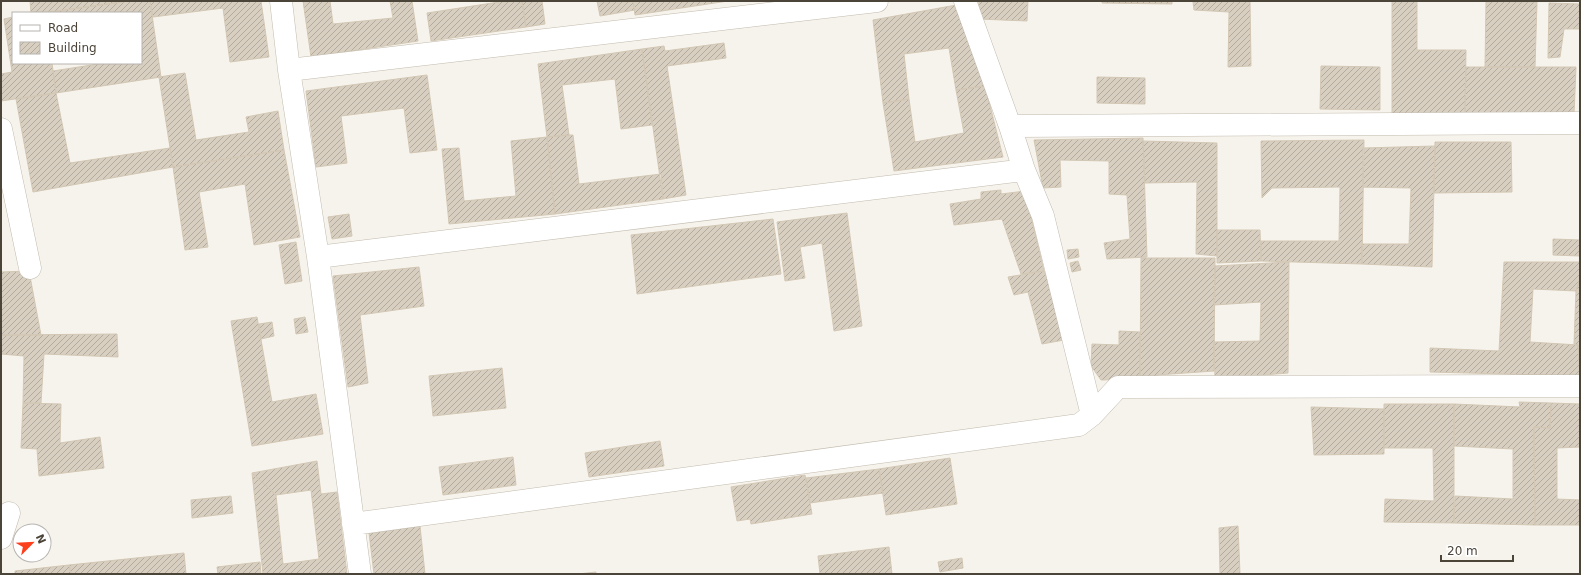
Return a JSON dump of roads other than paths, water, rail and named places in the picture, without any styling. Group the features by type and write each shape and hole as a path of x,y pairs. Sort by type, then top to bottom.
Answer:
{"street":[{"path":"281,1 318,257 360,574"},
{"path":"290,70 877,1"},
{"path":"965,1 1010,126 1024,170 1042,216 1092,415"},
{"path":"1010,126 1580,123"},
{"path":"1,129 30,268"},
{"path":"318,257 1024,170"},
{"path":"353,524 1079,425 1092,415 1118,387 1580,386"},
{"path":"1,538 9,513"}]}
